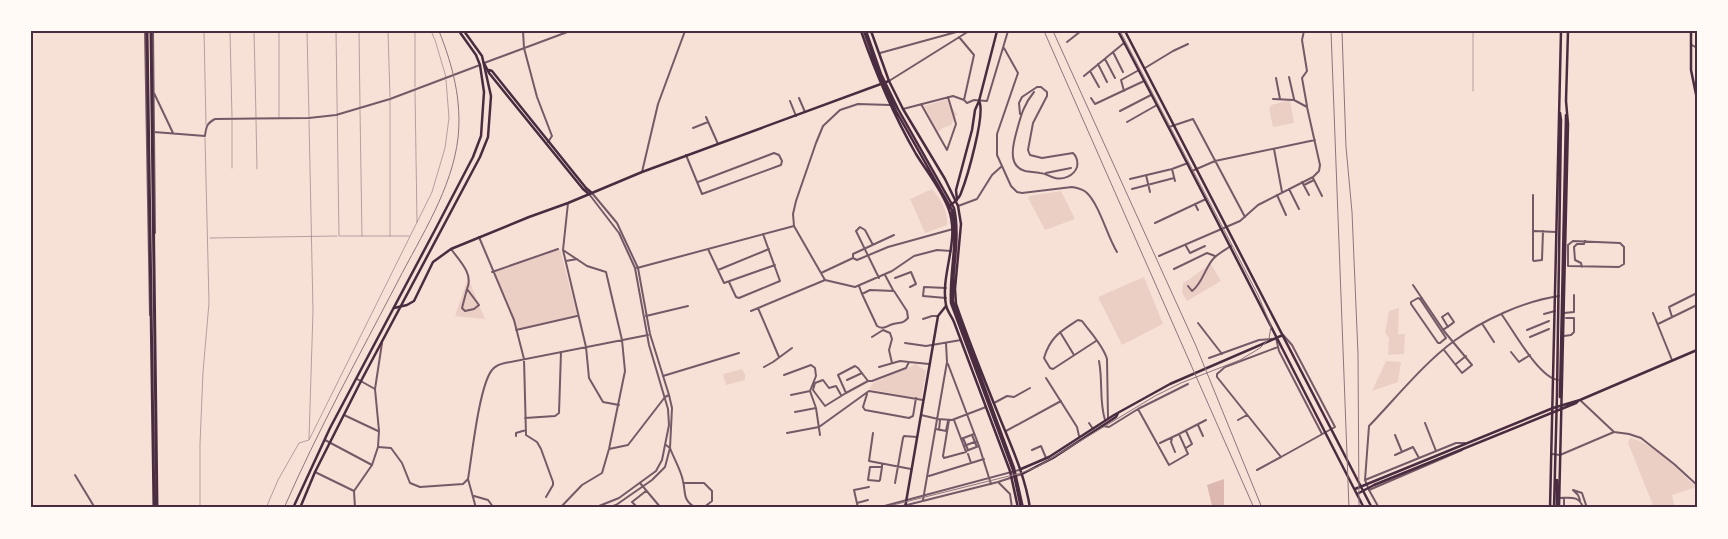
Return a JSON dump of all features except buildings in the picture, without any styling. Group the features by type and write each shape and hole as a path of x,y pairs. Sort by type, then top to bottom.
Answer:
{"highway":[{"path":"146,31 156,508"},
{"path":"152,31 156,508"}],"main road":[{"path":"293,508 356,379 473,156 480,136 484,92 480,65 476,55 459,31"},
{"path":"295,502 301,506 361,381 480,157 488,137 491,96 484,63 480,52 464,31"},
{"path":"864,31 881,85 890,105 948,208 953,229 946,288 946,306 961,340 1011,473 1020,508"},
{"path":"864,31 898,109 954,208 957,223 952,288 953,302 1014,468 1020,508"},
{"path":"871,31 889,81 903,109 956,200 961,224 955,289 956,304 1021,470 1030,508"},
{"path":"956,200 956,190 972,130 975,110 997,31"},
{"path":"1118,31 1231,246 1275,338 1364,508"},
{"path":"1125,31 1372,508"},
{"path":"1555,508 1552,410 1561,31"},
{"path":"1563,141 1566,112 1568,31"},
{"path":"1691,31 1691,70 1697,99"},
{"path":"484,63 489,73 547,142 583,189 591,193"},
{"path":"394,308 414,301 433,262 451,249 529,217 568,204 686,155 889,81"},
{"path":"948,208 961,195 978,131 982,106 979,101"},
{"path":"1555,508 1563,141 1562,120 1559,109"},
{"path":"1555,508 1559,498 1567,256 1568,124 1566,112"},
{"path":"1556,231 1561,227 1566,230"},
{"path":"905,506 938,316 946,306"},
{"path":"1021,470 1046,458 1136,402 1183,377 1283,335"},
{"path":"1355,489 1579,400 1697,350"},
{"path":"1022,474 1053,458 1103,426 1109,419"},
{"path":"1460,447 1466,447 1467,444"},
{"path":"1357,494 1373,483"}],"street":[{"path":"146,31 156,508"},
{"path":"152,31 156,508"},
{"path":"523,31 524,48 537,97 552,134 552,138 547,142"},
{"path":"154,132 205,136 206,126 215,118 309,118 336,115 390,99 570,31"},
{"path":"642,172 658,104 685,31"},
{"path":"879,54 960,31"},
{"path":"889,81 969,31"},
{"path":"903,109 948,97 957,97 970,103 974,100 987,102 1008,31"},
{"path":"1067,42 1080,31"},
{"path":"1159,256 1227,228 1282,192 1313,178 1319,171 1320,165 1316,140 1307,107 1302,78 1307,71 1302,40 1304,31"},
{"path":"959,37 974,55 964,100"},
{"path":"1084,76 1124,43"},
{"path":"1144,68 1188,44"},
{"path":"1690,44 1697,48"},
{"path":"1004,48 1018,73 997,134 997,155 1011,186 1017,192 1022,193 1072,187 1087,193 1117,252"},
{"path":"1113,52 1123,72"},
{"path":"1105,58 1115,78"},
{"path":"1098,64 1107,82"},
{"path":"1124,91 1120,82 1121,79 1139,70"},
{"path":"1090,71 1099,87"},
{"path":"1289,77 1294,100"},
{"path":"1276,78 1280,99"},
{"path":"1091,98 1095,104 1144,81"},
{"path":"1020,114 1019,104 1022,97 1034,88 1041,87 1047,92 1047,96 1034,123 1028,150 1030,154 1042,158 1072,154 1076,156 1078,163 1072,175 1057,179 1045,173"},
{"path":"146,90 153,91"},
{"path":"153,91 173,133"},
{"path":"1034,92 1020,114 1011,160 1014,165 1024,171 1045,173 1071,168"},
{"path":"1120,111 1152,94"},
{"path":"921,104 947,150 956,124 948,97"},
{"path":"799,98 805,112"},
{"path":"1273,100 1294,100 1307,107"},
{"path":"790,101 796,116"},
{"path":"825,280 794,226 793,214 823,126 836,114 850,106 858,104 890,105"},
{"path":"1127,122 1157,104"},
{"path":"706,117 718,144"},
{"path":"1169,127 1193,119 1245,217"},
{"path":"693,128 708,122"},
{"path":"1192,171 1215,161 1316,140"},
{"path":"1274,148 1282,192"},
{"path":"686,155 702,194 781,165 782,161 779,155 774,153 698,182"},
{"path":"958,206 977,199 992,175 1005,162"},
{"path":"1130,179 1172,169 1188,163"},
{"path":"1002,167 1007,168"},
{"path":"1132,189 1174,179 1172,169"},
{"path":"1146,175 1150,192"},
{"path":"1313,178 1322,196"},
{"path":"1303,184 1309,195"},
{"path":"1290,188 1299,209"},
{"path":"591,193 619,233 636,268 649,335 672,408 672,433 665,467 659,474 621,502 607,508"},
{"path":"1277,195 1286,216"},
{"path":"1533,195 1534,261 1542,260 1543,231"},
{"path":"1155,223 1206,199"},
{"path":"568,204 563,250 586,347 590,378 603,402 619,405"},
{"path":"1195,204 1198,210"},
{"path":"1184,209 1187,214"},
{"path":"1175,213 1178,219"},
{"path":"1165,218 1167,223"},
{"path":"636,268 794,226"},
{"path":"873,245 865,230 860,227 856,231 879,278"},
{"path":"821,273 853,258 856,260 888,247 953,229"},
{"path":"1533,231 1556,231"},
{"path":"729,282 736,297 740,298 780,281 763,234"},
{"path":"853,258 853,254 894,235"},
{"path":"479,237 492,272 514,320 524,359 526,435 537,442 553,482 546,497"},
{"path":"1556,255 1567,256 1568,266 1619,268 1624,264 1624,247 1620,243 1572,241 1568,245 1567,251"},
{"path":"1582,267 1581,263 1574,260 1574,247 1577,244 1584,244 1585,241"},
{"path":"1185,245 1190,253 1205,246"},
{"path":"1188,286 1192,291 1216,257 1231,246"},
{"path":"451,249 467,272 469,286 467,289 462,308 465,311 474,309 479,305 467,289"},
{"path":"492,272 558,249"},
{"path":"708,249 723,282 729,282 775,265"},
{"path":"718,270 769,249"},
{"path":"560,508 582,485 600,474 609,449 625,371 622,340 606,272 588,266 563,250"},
{"path":"751,311 825,280 855,287 892,272 914,256 922,253 938,250 951,251"},
{"path":"1174,269 1207,253 1216,257"},
{"path":"566,261 577,259"},
{"path":"594,508 619,498 656,472 666,445 668,409 649,335 636,268"},
{"path":"892,272 895,278 911,272 916,284 910,287"},
{"path":"859,286 876,326 883,329 892,324 902,324 908,318 907,311 885,275"},
{"path":"1413,285 1443,331 1472,364 1463,373 1444,350"},
{"path":"946,288 925,286 923,296 946,298"},
{"path":"862,294 870,290 894,291"},
{"path":"1672,317 1669,307 1697,294"},
{"path":"1379,508 1365,480 1369,426 1453,342 1482,325 1528,303 1565,295"},
{"path":"1565,316 1574,312 1574,295"},
{"path":"1421,298 1411,302 1411,304 1438,344 1446,339 1443,331"},
{"path":"1658,324 1697,305"},
{"path":"646,316 688,306"},
{"path":"758,308 779,357"},
{"path":"1544,314 1555,311"},
{"path":"1443,331 1454,322 1448,313 1442,317 1448,326"},
{"path":"1653,314 1672,361"},
{"path":"1502,315 1543,372 1554,380 1562,380"},
{"path":"516,330 578,316"},
{"path":"923,319 938,316"},
{"path":"1564,336 1574,332 1574,318 1565,316"},
{"path":"1096,341 1053,369 1044,360 1052,338 1080,320 1106,354 1109,419"},
{"path":"1527,330 1549,322"},
{"path":"1198,323 1222,354"},
{"path":"1482,325 1494,342"},
{"path":"1530,337 1549,329"},
{"path":"872,336 883,330 890,333 892,339 889,350 892,363"},
{"path":"1060,332 1074,355"},
{"path":"476,508 468,479 482,398 490,372 499,365 524,359 649,335"},
{"path":"1257,470 1334,427 1292,345 1283,335"},
{"path":"355,508 354,491 372,465 378,447 379,431 374,389 383,338"},
{"path":"1209,358 1259,340 1275,338 1278,348 1322,434"},
{"path":"905,343 926,346 961,340"},
{"path":"923,500 939,419 947,362 946,343"},
{"path":"764,367 792,348"},
{"path":"1278,348 1225,367 1217,374 1217,377 1281,457"},
{"path":"525,418 555,416 559,413 561,352"},
{"path":"1511,352 1519,362 1530,355"},
{"path":"663,376 739,353"},
{"path":"1455,365 1466,356"},
{"path":"879,367 900,361 930,364"},
{"path":"1099,361 1101,407 1109,419"},
{"path":"841,395 836,386 829,388 823,380 815,384 813,390 824,406 868,381 872,382 906,368 909,362"},
{"path":"947,362 968,415 979,451 984,459 991,484"},
{"path":"784,376 811,365 813,366 816,376 810,391 816,408 820,435"},
{"path":"846,393 838,376 839,374 855,366 868,381"},
{"path":"848,380 862,373"},
{"path":"1046,378 1077,427 1080,438"},
{"path":"356,379 374,389"},
{"path":"1103,426 1109,426 1188,384"},
{"path":"994,402 1007,396 1013,397 1030,388"},
{"path":"791,395 810,391"},
{"path":"787,433 819,427 869,391 923,400"},
{"path":"867,394 863,407 865,410 910,418 916,398"},
{"path":"609,449 628,445 665,397 669,395"},
{"path":"1579,400 1614,432"},
{"path":"1005,431 1060,401"},
{"path":"795,412 816,408"},
{"path":"920,415 954,420 986,408"},
{"path":"1138,409 1167,464 1188,454 1179,434"},
{"path":"344,415 379,431"},
{"path":"1238,420 1248,415"},
{"path":"937,429 946,430 949,420"},
{"path":"949,420 943,458 965,453 967,450 978,446"},
{"path":"954,420 967,450"},
{"path":"1160,443 1206,420"},
{"path":"1089,422 1093,429"},
{"path":"1425,423 1436,451"},
{"path":"1198,425 1204,436"},
{"path":"516,436 516,433 526,430"},
{"path":"1186,431 1192,444 1186,448"},
{"path":"1552,454 1560,455 1614,432 1629,434 1641,438 1697,485"},
{"path":"873,433 869,460 912,469"},
{"path":"962,438 973,434"},
{"path":"895,483 904,436 917,437"},
{"path":"1395,436 1402,452"},
{"path":"1172,438 1170,442 1175,452"},
{"path":"325,440 372,465"},
{"path":"965,446 976,442"},
{"path":"1365,480 1456,442 1467,444"},
{"path":"666,445 670,448 684,483 683,491 688,501 696,508"},
{"path":"1032,450 1041,446 1046,458"},
{"path":"378,447 391,448 402,462 410,483 420,487 460,486 468,479"},
{"path":"1395,455 1414,447 1419,458"},
{"path":"1369,490 1459,453 1466,447"},
{"path":"968,454 971,463"},
{"path":"928,476 984,459"},
{"path":"882,464 882,467 879,481 868,480 870,466 882,467"},
{"path":"877,508 1021,470"},
{"path":"316,472 354,491"},
{"path":"895,508 991,484 1022,474"},
{"path":"75,475 95,508"},
{"path":"998,482 1010,494 1012,508"},
{"path":"640,483 660,508"},
{"path":"684,483 704,483 712,491 712,501 703,508"},
{"path":"858,508 854,490 870,487"},
{"path":"1583,508 1578,495 1573,490 1582,493 1586,508"},
{"path":"638,508 632,502 646,491"},
{"path":"474,496 488,500 494,508"},
{"path":"619,498 621,502"},
{"path":"1559,498 1576,498 1580,500"},
{"path":"1564,498 1564,508"},
{"path":"857,503 868,500"}],"lane":[{"path":"204,31 206,126"},
{"path":"230,31 232,168"},
{"path":"254,31 257,169"},
{"path":"278,31 279,118"},
{"path":"307,31 314,311 309,440"},
{"path":"336,31 339,236"},
{"path":"359,31 362,236"},
{"path":"388,31 390,236"},
{"path":"415,31 417,223"},
{"path":"266,508 278,480 299,443 309,440 432,192 444,148 449,118 446,78 431,31"},
{"path":"1473,31 1473,91"},
{"path":"200,508 199,471 202,390 209,303 205,136"},
{"path":"208,238 411,236"}],"shaded area":[{"path":"949,99 952,108 957,114 951,125 942,128 938,132 924,106"},
{"path":"1290,100 1294,123 1273,127 1269,109 1271,105"},
{"path":"932,189 943,206 947,225 925,233 910,199"},
{"path":"1061,191 1075,219 1045,230 1028,198 1029,196"},
{"path":"560,249 577,315 517,329 493,272"},
{"path":"1211,264 1221,281 1187,301 1182,293 1183,283"},
{"path":"1144,277 1163,324 1122,345 1098,297"},
{"path":"468,278 485,319 455,316"},
{"path":"1399,308 1398,334 1405,334 1404,354 1388,355 1389,338 1385,333 1389,311"},
{"path":"1386,361 1401,362 1398,382 1372,391"},
{"path":"916,364 926,371 921,399 869,389 873,383"},
{"path":"742,369 745,374 745,380 726,385 723,374"},
{"path":"1630,438 1657,451 1696,487 1672,495 1675,508 1654,508 1628,443"},
{"path":"1224,479 1224,508 1207,508 1212,506 1207,485"}],"railway":[{"path":"284,508 325,422 434,212 449,176 458,138 459,111 452,70 439,31"},
{"path":"1044,31 1254,508"},
{"path":"1053,31 1196,346 1262,508"},
{"path":"881,508 1021,473 1037,467 1155,396 1181,383 1240,360 1260,348 1269,339 1271,326 1258,295 1120,31"},
{"path":"1331,31 1349,508"},
{"path":"1342,31 1346,147 1352,212 1358,354 1359,508"}]}
